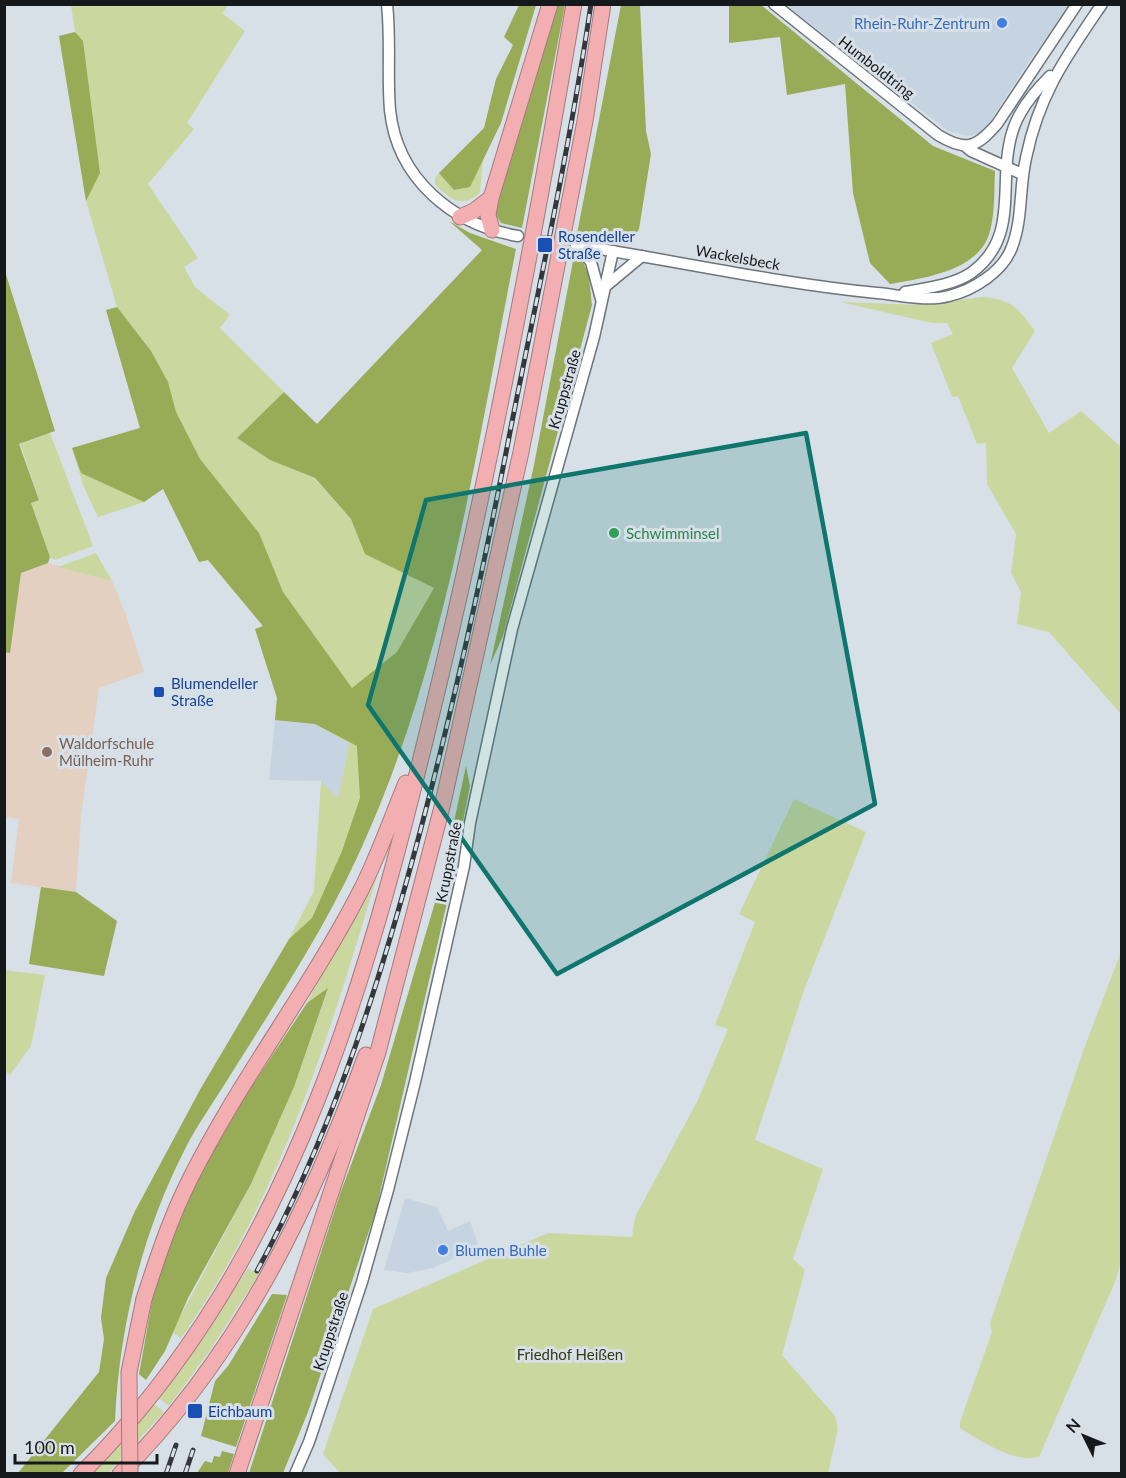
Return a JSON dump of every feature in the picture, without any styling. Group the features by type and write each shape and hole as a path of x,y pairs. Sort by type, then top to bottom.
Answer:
{"highway":[{"path":"492,230 488,215 490,198 550,4"},
{"path":"81,1473 132,1420 194,1340 269,1213 305,1134 341,1038 386,891 426,739 459,597 504,387 574,4"},
{"path":"237,1473 378,1052 444,796 521,452 585,121 603,4"},
{"path":"460,217 474,211 490,198"},
{"path":"130,1473 127,1437 129,1372 144,1299 166,1232 189,1180 217,1128 307,985 360,891 426,739"},
{"path":"120,1473 184,1402 233,1335 267,1281 338,1132 402,956"}],"street":[{"path":"387,4 390,29 390,111 402,153 422,185 460,217 492,230 518,236"},
{"name":"Humboldtring","path":"774,4 938,135 1023,174"},
{"path":"965,146 976,144 990,132 1077,4"},
{"path":"1028,101 1057,70 1102,4"},
{"path":"1006,167 1012,132 1028,101 1037,64"},
{"path":"1023,174 1032,128 1057,70"},
{"name":"Wackelsbeck","path":"896,294 947,284 970,274 988,258 1004,230 1006,167"},
{"name":"Wackelsbeck","path":"602,302 591,262 576,245 820,287 926,298 948,297 969,290 996,270 1011,250 1020,214 1023,174"},
{"name":"Kruppstraße","path":"295,1473 309,1442 388,1190 415,1083 464,866 470,823 512,629 602,302 613,251"},
{"path":"606,287 642,256"}],"highlighted area":[{"path":"806,433 875,804 557,974 368,705 426,500"}],"shaded area":[{"name":"Rhein-Ruhr-Zentrum","path":"786,5 1071,5 1032,57 983,132 969,136 948,131"},
{"name":"Waldorfschule Mülheim-Ruhr","path":"48,563 112,581 126,615 144,672 99,688 81,816 76,892 11,883 19,819 5,817 5,652 10,652 21,573"},
{"path":"275,720 315,724 349,743 338,800 321,781 269,780"},
{"path":"405,1198 437,1207 448,1231 470,1221 479,1247 433,1268 407,1273 384,1270"}],"green space":[{"path":"71,5 229,5 222,13 245,31 187,123 194,129 148,184 198,258 184,267 195,287 230,315 220,328 284,392 237,438 270,460 314,478 351,519 366,554 434,588 335,899 289,939 314,891 321,781 338,799 349,743 315,724 275,720 277,698 255,629 263,626 208,560 199,562 163,488 144,502 98,517 83,485 72,448 140,428 106,310 117,307 86,201 59,36 75,32"},
{"path":"519,5 536,5 501,123 470,187 454,190 439,173 484,128 496,79 513,45 504,37"},
{"path":"556,5 565,5 522,228 501,223 493,211"},
{"path":"621,5 640,5 646,131 651,154 639,229 634,238 577,234"},
{"path":"729,5 761,5 933,146 995,171 992,224 984,245 975,255 949,270 919,279 890,284 870,263 853,193 845,84 787,95 780,37 729,43"},
{"path":"75,32 83,41 100,173 86,201 59,36"},
{"path":"483,158 480,193 473,198 456,200 435,185 435,178 439,173 454,190 470,187"},
{"path":"449,221 470,233 516,249 458,545 420,691 396,763 354,865 322,926 196,1130 170,1181 156,1214 135,1282 122,1351 115,1421 62,1473 18,1473 99,1372 104,1339 101,1318 106,1278 135,1211 201,1088 289,939 312,918 342,851 360,798 357,746 315,724 275,720 277,698 255,629 263,626 208,560 199,562 163,489 144,502 81,473 72,448 140,428 106,310 117,307 151,351 168,382 176,412 200,459 259,533 283,592 352,688 397,652 434,588 365,554 351,519 315,478 270,460 237,438 284,392 317,424 482,250"},
{"path":"574,256 580,259 587,270 592,305 503,636 490,665 534,465"},
{"path":"4,268 55,431 19,444 39,500 31,503 50,557 48,563 21,573 10,653 4,652"},
{"path":"982,297 1001,300 1013,306 1035,331 1012,368 1049,433 1081,411 1121,447 1121,714 1049,632 1017,624 1021,592 1011,573 1016,534 987,484 986,443 977,444 958,396 952,397 931,343 953,334 947,323 932,323 840,302 923,305"},
{"path":"50,433 93,546 55,560 50,557 31,503 39,499 20,444"},
{"path":"96,553 112,581 58,567"},
{"path":"466,766 470,786 446,907 376,1210 308,1412 283,1473 249,1473 340,1194 381,1085 441,882"},
{"name":"Friedhof Heißen","path":"794,799 866,832 804,990 755,1140 823,1169 793,1259 805,1270 782,1355 835,1416 838,1429 828,1473 340,1473 323,1454 373,1309 548,1233 632,1237 635,1217 698,1100 728,1029 715,1025 755,922 739,914"},
{"path":"384,852 325,1042 277,1165 249,1224 217,1282 181,1338 172,1332 251,1184 294,1087 328,989 307,1003"},
{"path":"41,887 76,892 117,921 104,976 29,964"},
{"path":"1121,952 1121,1262 1115,1282 1039,1457 1019,1457 998,1450 978,1439 960,1428 960,1422 992,1332 990,1323 1085,1046"},
{"path":"5,970 45,975 31,1046 10,1075 5,1071"},
{"path":"328,988 294,1087 251,1184 188,1298 165,1351 146,1380 139,1374 153,1296 182,1207 228,1122 307,1003"},
{"path":"248,1268 259,1274 211,1349 169,1406 159,1398 200,1343"},
{"path":"272,1294 287,1295 236,1447 201,1436 215,1381 228,1366"},
{"path":"154,1404 164,1412 108,1473 90,1474"},
{"path":"222,1451 234,1454 228,1473 197,1473 205,1461 212,1463 214,1456 220,1457"}],"tunnel":[{"path":"526,237 576,245"}],"railway":[{"path":"257,1271 306,1172 347,1069 382,965 427,804 454,697 489,535 564,163 591,4"},
{"path":"166,1474 176,1445"},
{"path":"185,1474 193,1450"}],"place":[{"name":"Rhein-Ruhr-Zentrum","path":"1002,23"},
{"name":"Rosendeller Straße","path":"545,245"},
{"name":"Schwimminsel","path":"614,533"},
{"name":"Blumendeller Straße","path":"159,692"},
{"name":"Waldorfschule Mülheim-Ruhr","path":"47,752"},
{"name":"Blumen Buhle","path":"443,1250"},
{"name":"Eichbaum","path":"195,1411"}]}
